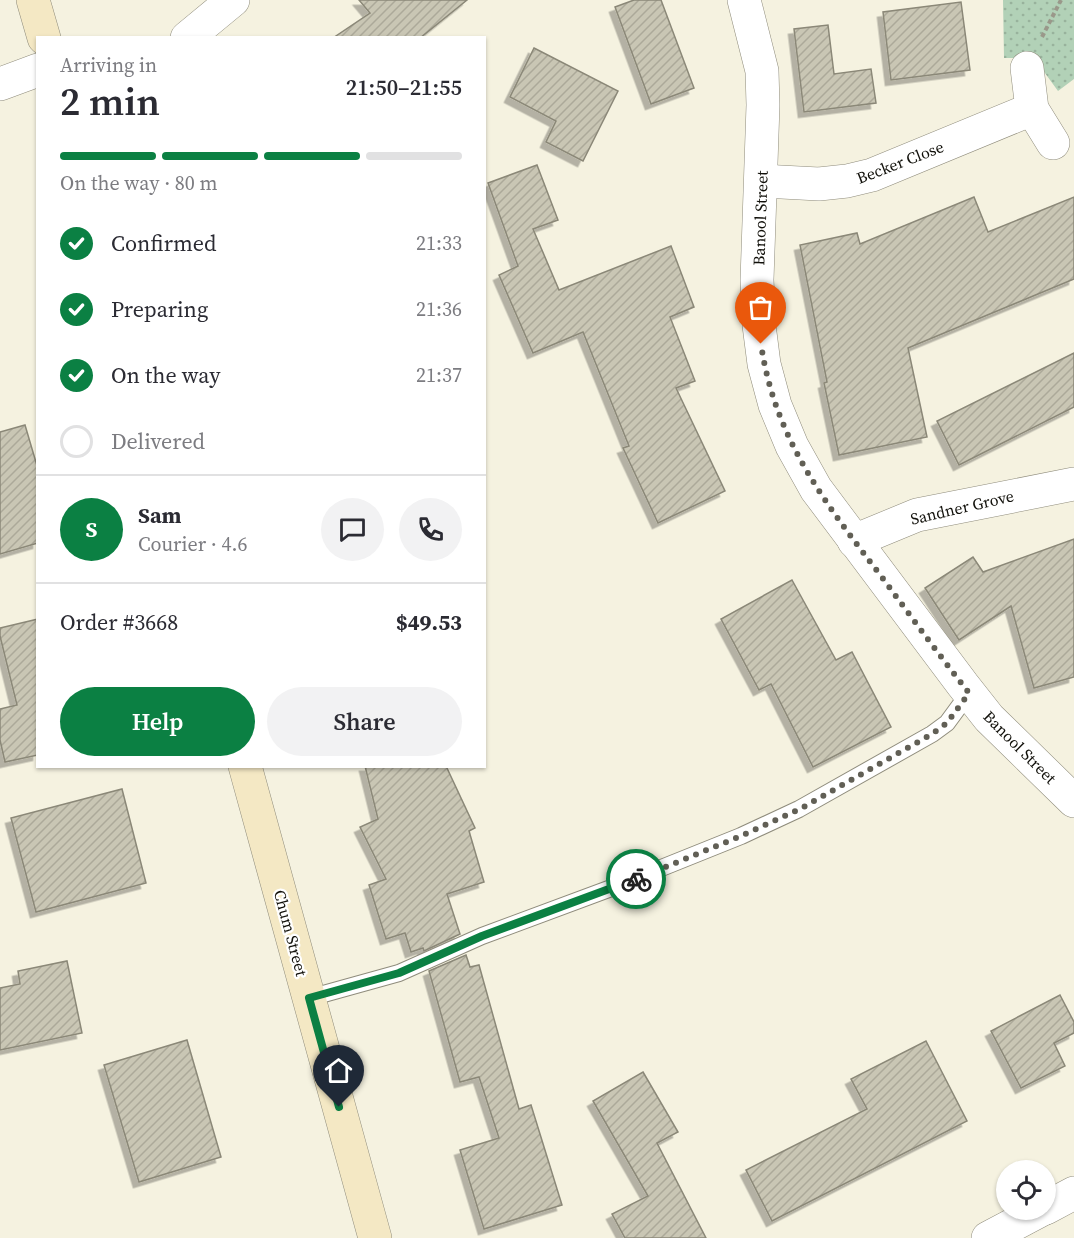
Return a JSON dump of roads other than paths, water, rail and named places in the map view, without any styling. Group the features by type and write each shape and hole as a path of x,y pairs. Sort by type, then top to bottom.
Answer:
{"street":[{"path":"33,0 43,36"},
{"path":"189,36 233,0"},
{"name":"Banool Street","path":"744,0 762,71 759,325 764,364 775,405 792,446 816,489 854,541 989,718 1074,801"},
{"path":"1027,68 1032,109 1053,143"},
{"path":"0,84 36,71"},
{"name":"Becker Close","path":"761,181 819,184 872,175 1032,109"},
{"name":"Sandner Grove","path":"854,541 917,515 1074,484"},
{"name":"Chum Street","path":"246,768 375,1238"},
{"path":"1056,1202 1074,1193"},
{"path":"988,1238 1022,1220"}],"lane":[{"path":"309,998 399,973 482,936 614,887 741,836 800,809 932,734 947,723 969,693"}]}
